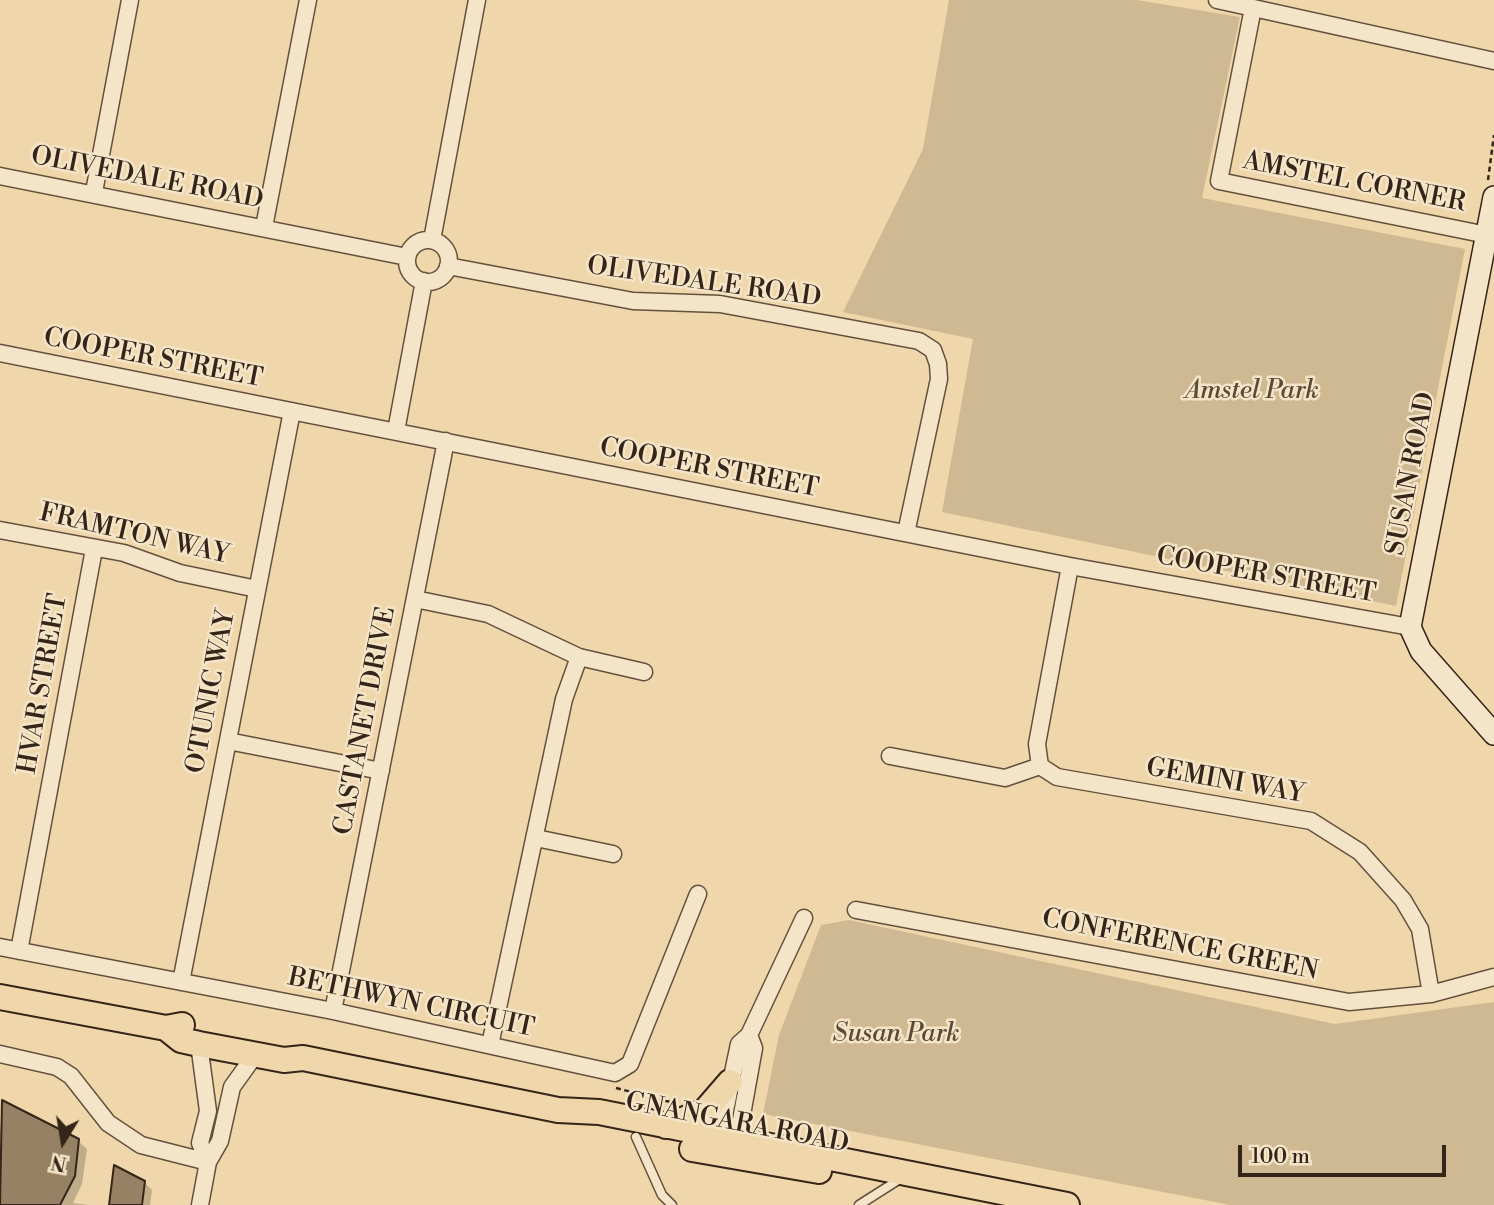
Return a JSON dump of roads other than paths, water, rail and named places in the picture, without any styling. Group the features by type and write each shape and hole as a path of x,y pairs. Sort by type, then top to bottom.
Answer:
{"main road":[{"name":"GNANGARA ROAD","path":"0,997 166,1028 182,1025 285,1046 303,1058"},
{"name":"GNANGARA ROAD","path":"166,1028 181,1040 199,1044 284,1060 303,1058 558,1110 599,1112 666,1126 727,1147"},
{"path":"666,1126 704,1112 730,1082"},
{"name":"GNANGARA ROAD","path":"558,1110 594,1127 636,1137 873,1164 908,1174 1067,1205"}],"street":[{"path":"94,192 130,0"},
{"path":"264,228 308,0"},
{"path":"432,240 477,0"},
{"path":"1217,0 1494,61"},
{"name":"AMSTEL CORNER","path":"1253,8 1219,181 1487,235"},
{"name":"OLIVEDALE ROAD","path":"0,176 94,192 407,257"},
{"name":"SUSAN ROAD","path":"1410,627 1494,197"},
{"path":"432,240 444,247 448,266 440,278 424,281 411,274 407,257 414,245 432,240"},
{"name":"OLIVEDALE ROAD","path":"448,266 633,301 720,304 919,341 933,350 939,379 906,533"},
{"path":"396,431 424,281"},
{"name":"COOPER STREET","path":"0,353 1070,566 1410,627"},
{"name":"OTUNIC WAY","path":"181,982 292,411"},
{"name":"CASTANET DRIVE","path":"334,1011 446,441"},
{"name":"FRAMTON WAY","path":"0,530 124,553 180,573 257,589"},
{"name":"HVAR STREET","path":"19,951 94,549"},
{"path":"890,756 1005,778 1041,766 1037,744 1070,566"},
{"path":"415,599 488,614 579,657 643,672"},
{"path":"1410,627 1421,651 1494,734"},
{"path":"490,1045 564,699 579,657"},
{"path":"228,741 381,771"},
{"name":"GEMINI WAY","path":"1041,766 1057,777 1311,821 1360,852 1403,900 1420,929 1431,994"},
{"path":"536,838 613,854"},
{"name":"BETHWYN CIRCUIT","path":"0,947 334,1011 615,1073 630,1064 698,894"},
{"name":"CONFERENCE GREEN","path":"856,910 1349,1002 1431,994 1494,977"},
{"path":"727,1147 730,1082 739,1044 749,1035 804,918"},
{"path":"727,1147 754,1048 749,1035"},
{"path":"199,1044 208,1111 200,1143 208,1162"},
{"path":"0,1054 57,1067 71,1076 108,1122 141,1145 208,1162"},
{"path":"200,1205 208,1162 220,1141 232,1087 240,1072 255,1055"}],"lane":[{"path":"636,1137 662,1195 672,1205"},
{"path":"859,1205 908,1174"}],"park label":[{"name":"Amstel Park","path":"1252,392"},
{"name":"Susan Park","path":"896,1035"}]}
